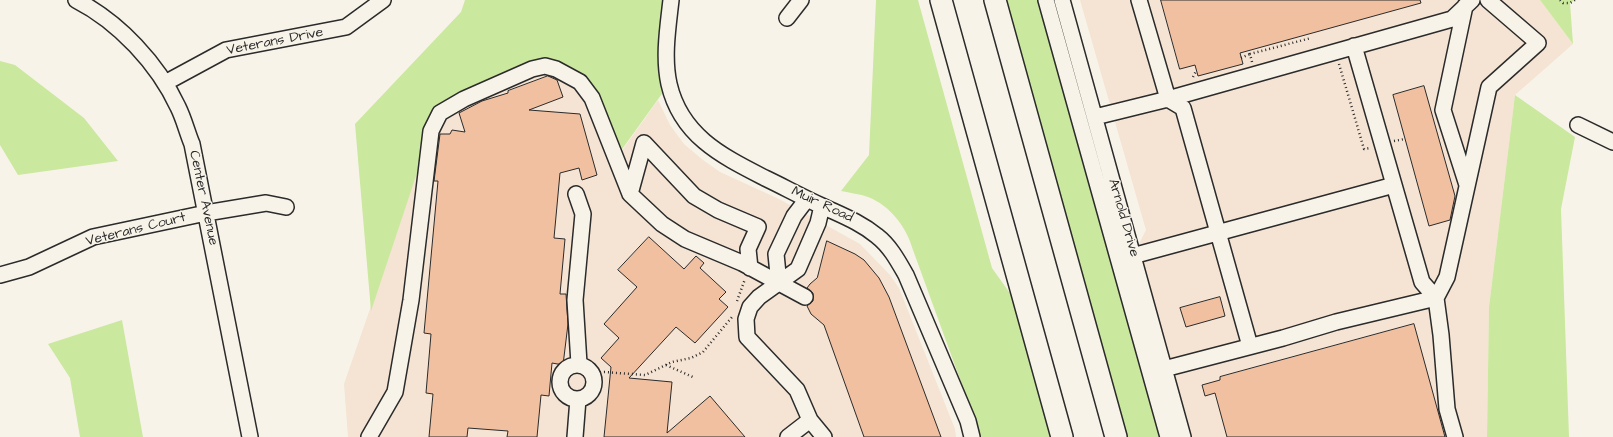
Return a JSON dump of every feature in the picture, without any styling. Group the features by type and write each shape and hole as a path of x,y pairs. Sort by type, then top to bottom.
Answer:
{"highway":[{"path":"941,0 1062,437"},
{"path":"995,0 1116,437"}],"street":[{"name":"Center Avenue","path":"76,0 103,17 126,36 165,83 178,108 192,144 250,437"},
{"name":"Veterans Drive","path":"165,83 226,50 346,27 383,0"},
{"name":"Muir Road","path":"671,0 666,56 669,84 682,118 712,149 866,228 881,239 897,259 920,307 968,421 972,437"},
{"path":"787,18 801,0"},
{"name":"Arnold Drive","path":"1046,0 1168,437"},
{"name":"Arnold Drive","path":"1062,0 1183,437"},
{"path":"1139,0 1168,99 1183,108 1250,346"},
{"path":"1164,369 1336,322 1436,298 1447,277 1489,87 1538,43 1488,0"},
{"path":"1094,117 1168,99 1452,19 1468,3"},
{"path":"1467,186 1443,110 1468,3"},
{"path":"1354,46 1422,282 1436,298 1441,335 1447,409 1455,437"},
{"path":"369,437 394,392 411,300 431,131 440,113 464,99 532,69 545,66 556,68 580,82 592,98 630,194 662,224 685,239 750,268 781,277 805,297"},
{"path":"1578,125 1613,142"},
{"path":"630,194 644,143 694,196 718,210 758,227 748,249 750,268"},
{"path":"1118,260 1394,185"},
{"path":"576,194 583,214 575,300 579,364"},
{"path":"781,277 803,216 807,199"},
{"name":"Veterans Court","path":"0,275 29,267 93,237 206,213 266,203 286,208"},
{"path":"822,206 818,223 798,269 781,277 750,306 746,319 747,337 797,390 810,420 824,437"},
{"path":"579,364 589,369 592,373 594,384 592,390 584,398 578,399 568,396 561,387 561,376 568,367 579,364"},
{"path":"575,437 578,399"},
{"path":"788,437 810,420"}],"path":[{"path":"1560,0 1563,3 1570,3 1575,0"},
{"path":"1276,47 1311,38 1340,65 1364,150 1366,149"},
{"path":"1242,58 1250,54"},
{"path":"736,305 750,268"},
{"path":"592,373 604,372 645,375 666,365 691,358 702,352 731,320 733,312"},
{"path":"666,365 695,378"}],"shaded area":[{"path":"1080,0 1540,0 1573,44 1515,95 1489,307 1487,437 1183,437 1133,256 1146,230"},
{"path":"532,69 580,82 616,159 658,100 670,125 684,144 703,160 720,172 779,199 860,244 890,275 899,288 955,429 956,437 348,437 344,384 435,121"}],"green space":[{"path":"465,0 671,0 669,84 615,159 592,98 556,69 464,99 431,131 371,311 355,124 461,12"},
{"path":"876,0 918,0 992,268 1029,320 1062,437 981,437 907,234 897,219 884,206 865,196 841,191 869,155"},
{"path":"995,0 1038,0 1160,437 1116,437"},
{"path":"1540,0 1575,0 1570,3 1573,44"},
{"path":"0,61 15,65 84,118 118,161 18,175 0,145"},
{"path":"1515,95 1575,137 1561,209 1569,437 1487,437 1489,307"},
{"path":"122,320 143,437 80,437 70,378 48,344"}],"building":[{"path":"1161,0 1420,0 1421,3 1240,53 1243,64 1198,76 1195,65 1180,69"},
{"path":"548,76 557,80 563,97 529,110 580,114 597,175 582,180 579,168 560,173 554,238 565,239 560,294 566,294 568,324 563,365 552,363 549,396 541,395 537,437 507,437 508,431 468,428 467,437 429,437 433,394 426,393 431,334 424,333 438,181 434,181 440,134 450,134 452,130 465,132 459,113 482,101 508,93 508,91"},
{"path":"1424,86 1455,196 1450,220 1429,226 1393,95"},
{"path":"649,237 684,269 696,256 704,263 700,268 726,292 719,299 728,307 695,343 676,327 629,378 672,382 667,433 710,396 745,437 604,437 611,367 601,358 619,338 604,324 637,287 618,270"},
{"path":"827,241 855,254 864,260 879,278 889,297 941,437 864,437 824,325 811,314 807,306 813,301 813,293 807,288 817,278"},
{"path":"1220,297 1225,316 1186,327 1180,308"},
{"path":"1414,324 1445,437 1227,437 1215,393 1205,396 1202,385 1220,380 1220,377"}]}
